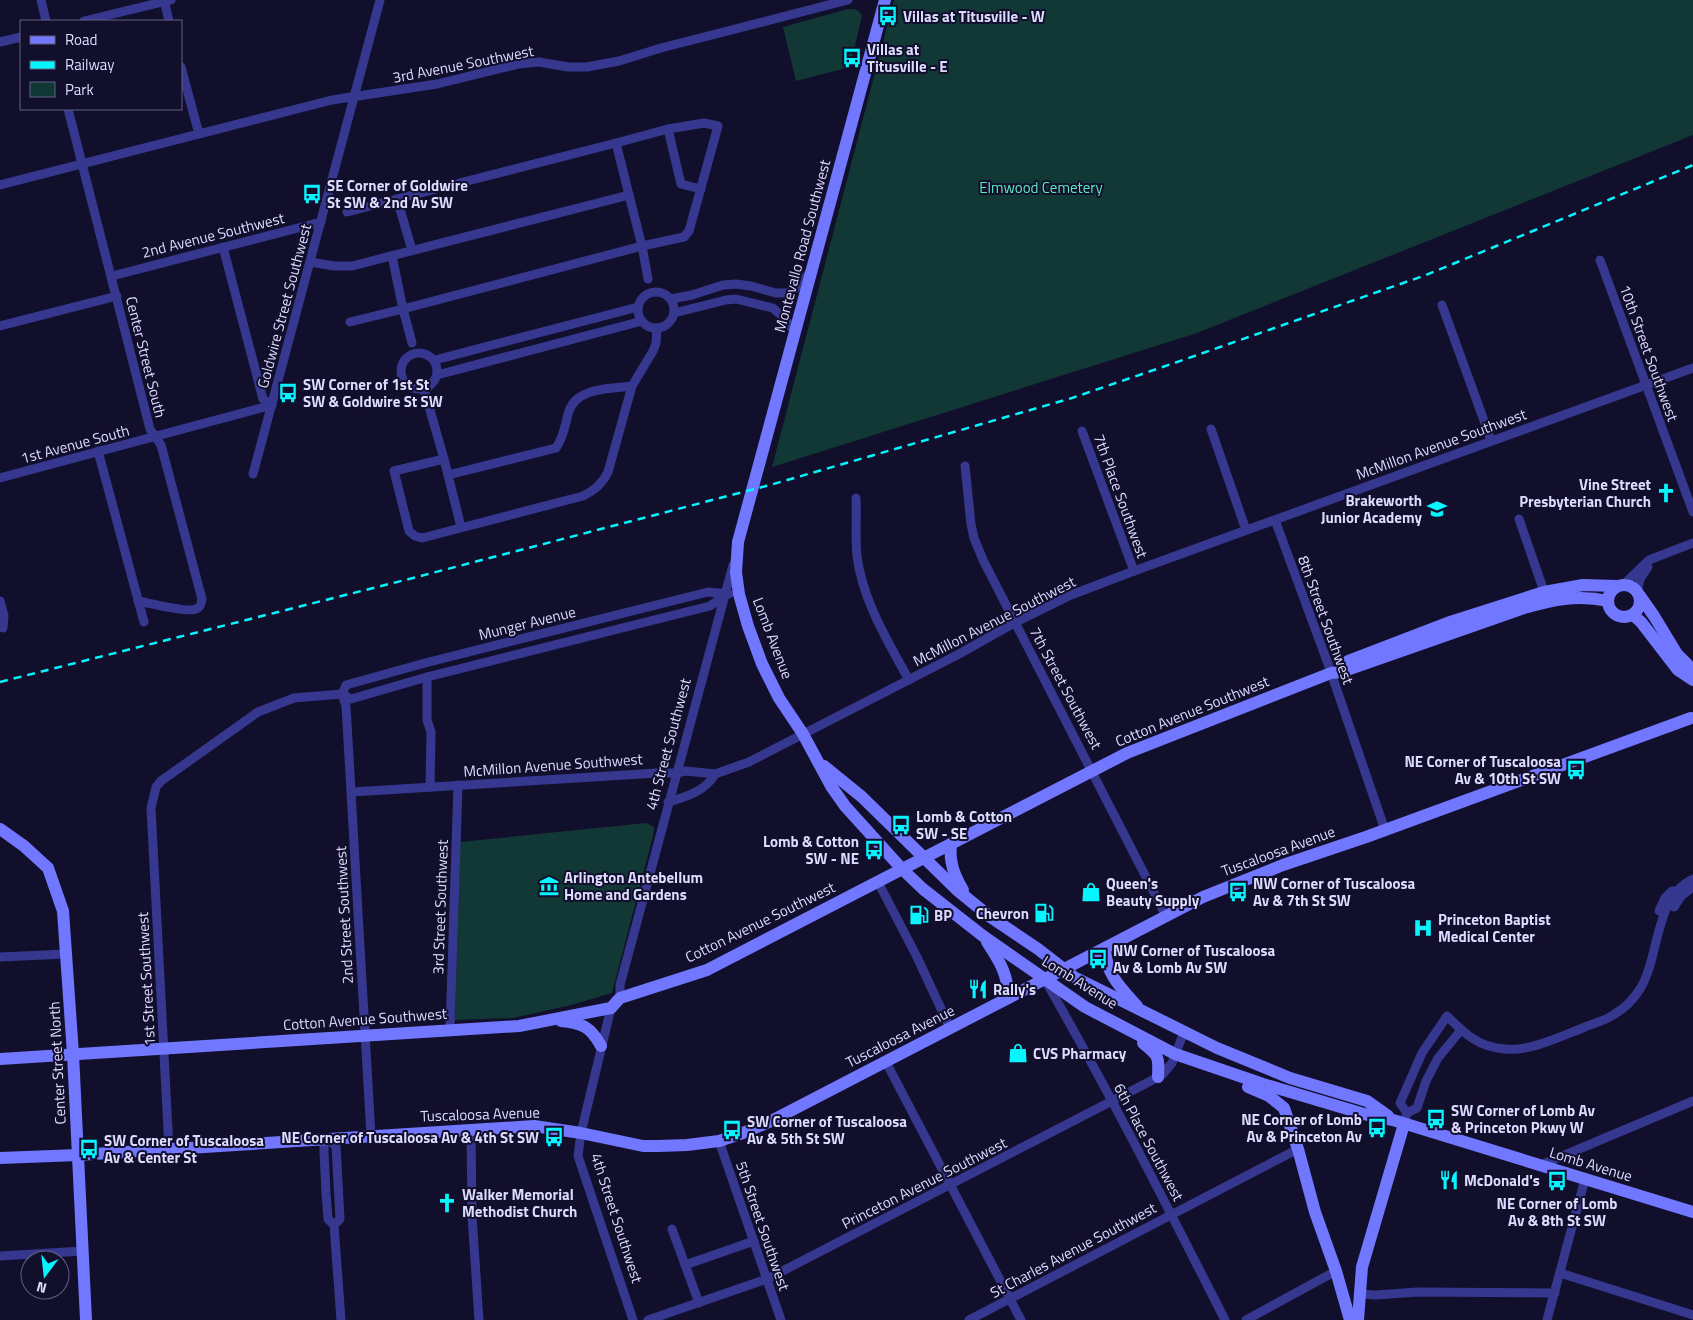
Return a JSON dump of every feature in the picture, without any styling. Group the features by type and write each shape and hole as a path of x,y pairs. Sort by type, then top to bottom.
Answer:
{"street":[{"path":"41,0 46,20"},
{"name":"Goldwire Street Southwest","path":"253,474 380,0"},
{"name":"3rd Avenue Southwest","path":"0,185 332,100 437,84 519,64 539,62 568,67 587,67 619,61 661,48 848,0"},
{"name":"Montevallo Road Southwest","path":"738,542 885,0"},
{"path":"88,20 166,1 169,20"},
{"path":"0,42 20,37"},
{"path":"182,71 199,134"},
{"name":"Center Street South","path":"68,110 150,429 161,445 200,591 201,604 195,610 190,610 138,601"},
{"path":"347,212 668,129 704,123 718,126 689,231 684,237 642,246 350,322"},
{"path":"668,129 681,184 701,189"},
{"path":"616,143 642,246 648,279 647,294"},
{"path":"310,262 334,266 352,266 629,195"},
{"path":"397,198 412,250"},
{"name":"2nd Avenue Southwest","path":"112,276 321,222"},
{"path":"223,247 263,399 272,405"},
{"path":"392,256 412,343 409,356"},
{"name":"10th Street Southwest","path":"1600,260 1693,512"},
{"path":"671,299 729,284 751,286 776,294 786,293 795,289 812,269"},
{"path":"648,279 658,291 671,299 674,307 674,313 668,324 651,328 638,315 638,307 642,298 647,294 658,291"},
{"path":"0,326 117,296"},
{"path":"674,313 736,299 773,308 796,332"},
{"path":"1442,305 1491,440"},
{"path":"434,360 638,307"},
{"path":"437,375 642,321"},
{"path":"444,459 394,470 409,531 415,536 422,538 583,496 594,490 602,484 608,472 632,386 653,351 656,343 657,328"},
{"path":"412,343 420,353"},
{"path":"420,353 430,356 434,360 437,365 437,375 434,383 424,389 412,388 403,380 401,368 403,362 409,356 420,353"},
{"name":"McMillon Avenue Southwest","path":"352,792 657,773 676,774 686,771 715,774 749,762 1070,595 1134,570 1693,368"},
{"path":"448,475 556,448 561,441 570,409 576,399 586,393 632,386"},
{"path":"424,389 461,527"},
{"name":"1st Avenue South","path":"0,478 272,405"},
{"path":"1211,429 1246,530"},
{"name":"7th Place Southwest","path":"1082,431 1134,570"},
{"path":"98,451 144,622"},
{"name":"7th Street Southwest","path":"965,466 974,538 993,582 1166,916"},
{"path":"856,498 857,556 860,575 886,638 908,680"},
{"path":"1519,519 1546,597"},
{"name":"8th Street Southwest","path":"1275,520 1331,673 1385,830"},
{"name":"Lomb Avenue","path":"738,542 732,594 779,698 803,734 831,786 846,806 902,869 923,889 983,936 1085,1007 1175,1054 1364,1114 1401,1119"},
{"path":"1654,558 1640,579 1639,607 1633,615 1628,617 1618,616 1610,609 1608,601 1610,593 1649,560 1654,558 1693,543"},
{"name":"Cotton Avenue Southwest","path":"620,998 707,970 1127,753 1331,673 1339,665 1447,623 1546,597 1583,585 1620,586"},
{"path":"1620,586 1633,588 1654,616 1677,654 1693,670"},
{"name":"Munger Avenue","path":"342,694 346,685 468,652 708,592 732,594"},
{"name":"Munger Avenue","path":"150,808 156,787 161,781 258,712 294,698 342,694 351,699 427,677 710,606 732,594"},
{"name":"4th Street Southwest","path":"620,998 620,985 668,802 732,594"},
{"name":"Cotton Avenue Southwest","path":"1546,597 1578,597 1608,601"},
{"path":"0,601 4,616 1,628"},
{"path":"1633,615 1641,622 1678,670 1693,680"},
{"path":"595,620 599,634"},
{"path":"468,652 472,666"},
{"path":"427,677 427,720 431,732 430,787"},
{"name":"2nd Street Southwest","path":"342,694 346,706 352,792 356,903 371,1136"},
{"name":"Tuscaloosa Avenue","path":"0,1158 78,1155 534,1126 648,1146 687,1145 718,1140 743,1133 769,1122 1203,897 1283,865 1385,830 1691,718"},
{"name":"Lomb Avenue","path":"820,763 862,797 970,901 1038,949 1063,970 1084,982 1217,1048 1290,1078 1367,1101 1401,1119 1693,1212"},
{"path":"668,802 696,793 712,780 715,774"},
{"name":"3rd Street Southwest","path":"450,1030 458,785"},
{"name":"1st Street Southwest","path":"150,808 169,1149"},
{"name":"Center Street North","path":"0,829 24,846 48,868 63,911 74,1054 86,1320"},
{"path":"951,844 950,856 955,877 970,901"},
{"path":"1358,1320 1362,1267 1401,1119 1400,1103 1419,1060 1447,1016 1466,1036 1487,1046 1506,1050 1525,1048 1611,1017 1628,1005 1641,988 1649,967 1658,932 1655,920 1665,898 1672,891 1677,891 1685,883 1693,879"},
{"path":"878,882 917,956 950,1028"},
{"path":"1658,932 1664,927 1682,895 1693,887"},
{"path":"983,936 1005,972 1008,998"},
{"path":"1105,948 1107,965 1111,974 1142,1011"},
{"path":"0,958 66,954"},
{"name":"6th Place Southwest","path":"1044,980 1112,1100 1225,1320"},
{"path":"611,1008 620,998"},
{"name":"Cotton Avenue Southwest","path":"0,1059 519,1026 611,1008"},
{"name":"4th Street Southwest","path":"611,1008 581,1133 578,1156 633,1320"},
{"path":"549,1020 574,1022 584,1026 591,1030 601,1046"},
{"path":"1121,1026 1158,1056 1160,1062 1158,1076"},
{"path":"1401,1119 1417,1108 1432,1068 1461,1030"},
{"name":"Princeton Avenue Southwest","path":"648,1320 767,1279 1158,1076 1172,1063 1184,1032"},
{"path":"1419,1060 1432,1068"},
{"path":"886,1062 1021,1320"},
{"path":"1208,1065 1246,1086 1269,1096 1284,1108 1350,1320"},
{"path":"1541,1165 1693,1101"},
{"path":"471,1130 472,1216 479,1320"},
{"path":"328,1139 336,1146 340,1220 334,1225 340,1320"},
{"name":"5th Street Southwest","path":"718,1140 781,1320"},
{"name":"St Charles Avenue Southwest","path":"969,1320 1298,1149"},
{"path":"1547,1320 1585,1179"},
{"path":"672,1229 699,1303"},
{"path":"685,1265 754,1241"},
{"path":"0,1256 83,1250"},
{"path":"1246,1320 1336,1271"},
{"path":"1560,1273 1693,1315"},
{"path":"1359,1294 1376,1296 1417,1292 1555,1293"}],"green space":[{"name":"Elmwood Cemetery","path":"894,0 1693,0 1693,135 1197,333 772,467"},
{"path":"848,9 860,12 862,16 850,67 796,81 783,27"},
{"name":"Arlington Antebellum Home and Gardens","path":"646,823 654,827 653,836 612,993 571,1005 513,1018 455,1020 460,842"}],"railway":[{"path":"0,682 409,579 770,485 1072,398 1426,275 1693,165"}],"place":[{"name":"Villas at Titusville - W","path":"888,16"},
{"name":"Villas at Titusville - E","path":"852,58"},
{"name":"SE Corner of Goldwire St SW & 2nd Av SW","path":"312,194"},
{"name":"SW Corner of 1st St SW & Goldwire St SW","path":"288,393"},
{"name":"Vine Street Presbyterian Church","path":"1666,493"},
{"name":"Brakeworth Junior Academy","path":"1437,509"},
{"name":"NE Corner of Tuscaloosa Av & 10th St SW","path":"1576,770"},
{"name":"Lomb & Cotton SW - SE","path":"901,825"},
{"name":"Lomb & Cotton SW - NE","path":"874,850"},
{"name":"Arlington Antebellum Home and Gardens","path":"549,886"},
{"name":"Queen's Beauty Supply","path":"1091,892"},
{"name":"NW Corner of Tuscaloosa Av & 7th St SW","path":"1238,892"},
{"name":"Chevron","path":"1044,913"},
{"name":"BP","path":"919,915"},
{"name":"Princeton Baptist Medical Center","path":"1423,928"},
{"name":"NW Corner of Tuscaloosa Av & Lomb Av SW","path":"1098,959"},
{"name":"Rally's","path":"978,989"},
{"name":"CVS Pharmacy","path":"1018,1053"},
{"name":"SW Corner of Lomb Av & Princeton Pkwy W","path":"1436,1119"},
{"name":"NE Corner of Lomb Av & Princeton Av","path":"1377,1128"},
{"name":"SW Corner of Tuscaloosa Av & 5th St SW","path":"732,1130"},
{"name":"NE Corner of Tuscaloosa Av & 4th St SW","path":"554,1137"},
{"name":"SW Corner of Tuscaloosa Av & Center St","path":"89,1149"},
{"name":"McDonald's","path":"1449,1180"},
{"name":"NE Corner of Lomb Av & 8th St SW","path":"1557,1181"},
{"name":"Walker Memorial Methodist Church","path":"447,1203"}]}
